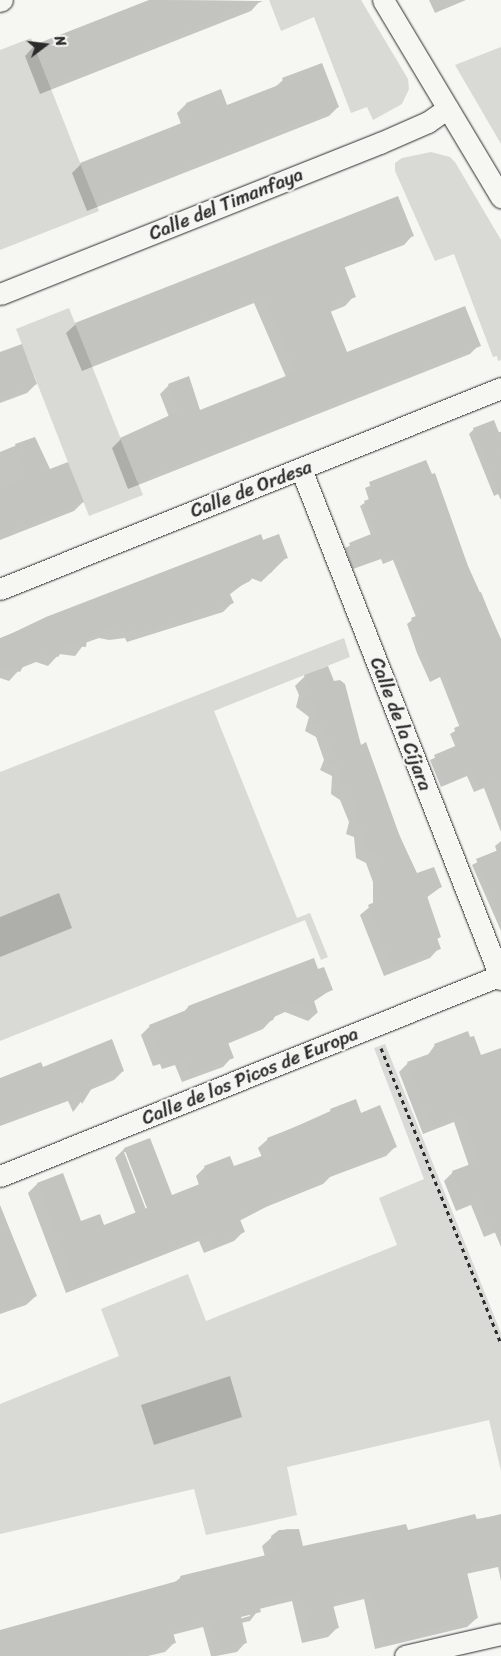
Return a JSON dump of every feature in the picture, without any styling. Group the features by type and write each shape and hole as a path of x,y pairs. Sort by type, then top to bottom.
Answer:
{"street":[{"path":"383,0 501,197"},
{"name":"Calle del Timanfaya","path":"0,294 380,143 428,122 448,108"},
{"name":"Calle de Ordesa","path":"0,589 301,470 501,388"},
{"name":"Calle de la Cíjara","path":"301,470 501,977"},
{"name":"Calle de los Picos de Europa","path":"0,1176 501,977"},
{"path":"406,1656 501,1634"}],"path":[{"path":"373,1027 501,1344"}],"shaded area":[{"path":"269,0 361,0 408,79 409,89 402,104 373,120 367,107 351,113 314,17 281,31"},
{"path":"31,38 99,211 0,250 0,50"},
{"path":"501,47 501,144 455,65"},
{"path":"431,152 450,157 455,162 501,240 501,360 498,361 497,356 493,357 454,254 435,261 395,171 395,163 402,158"},
{"path":"69,308 143,495 89,516 16,329"},
{"path":"344,638 350,657 214,711 297,918 310,913 328,957 321,960 305,920 0,1041 0,772"},
{"path":"59,893 72,928 0,957 0,917"},
{"path":"385,1044 501,1333 501,1471 489,1420 287,1467 297,1515 206,1535 194,1489 0,1534 0,1404 119,1356 101,1309 188,1274 206,1321 397,1245 379,1198 424,1179 374,1048"},
{"path":"230,1376 242,1417 154,1445 141,1405"}],"building":[{"path":"149,0 263,1 50,85 34,45"},
{"path":"322,63 339,107 96,203 80,163 192,119 186,103 221,89 227,105 284,83 282,78"},
{"path":"398,196 414,236 343,263 356,297 329,307 347,352 465,306 481,346 137,481 120,438 179,411 168,384 189,376 200,410 296,372 263,295 91,363 75,323"},
{"path":"22,344 37,384 0,399 0,352"},
{"path":"494,420 501,438 500,495 473,428"},
{"path":"35,437 50,469 68,462 84,502 0,535 0,489 26,478 15,444"},
{"path":"426,460 432,474 435,473 468,566 501,639 501,779 478,788 472,773 445,783 434,755 460,744 454,728 464,724 444,674 435,678 422,648 411,618 421,614 398,557 388,560 386,555 358,566 349,543 376,532 364,501 374,497 369,482"},
{"path":"261,534 263,540 279,534 288,558 281,560 271,573 259,569 250,581 229,592 234,603 136,634 135,630 119,632 109,629 87,638 86,647 67,645 58,657 46,654 26,661 20,672 0,666 0,639 46,617"},
{"path":"328,666 334,681 340,680 345,684 361,745 366,742 400,837 417,873 434,867 442,887 426,893 441,937 437,938 441,949 393,967 368,905 382,899 382,872 375,854 365,849 363,828 354,824 358,812 349,791 339,785 341,767 328,760 333,750 325,728 313,722 318,707 304,697 308,685 304,675"},
{"path":"501,849 501,919 500,919 476,859"},
{"path":"314,958 318,969 324,967 333,990 313,998 318,1013 295,1003 278,1010 273,1020 227,1040 234,1058 191,1074 184,1057 172,1061 169,1055 162,1058 149,1025 189,1009 188,1006"},
{"path":"468,1031 470,1037 474,1036 481,1055 501,1048 501,1247 480,1197 465,1203 452,1171 479,1161 463,1114 432,1126 407,1062 437,1051 434,1044"},
{"path":"112,1039 124,1071 95,1083 82,1104 77,1092 0,1121 0,1078 41,1062 43,1067"},
{"path":"356,1099 361,1113 380,1105 397,1147 332,1172 334,1175 269,1201 271,1204 239,1217 245,1232 213,1245 208,1232 76,1285 37,1183 63,1173 81,1221 100,1214 104,1225 147,1208 124,1148 150,1138 172,1195 210,1180 204,1166 230,1156 234,1166 272,1152 267,1138 331,1113 330,1109"},
{"path":"0,1206 37,1296 0,1311"},
{"path":"475,1514 477,1520 501,1514 501,1560 466,1568 478,1618 384,1640 373,1591 332,1601 339,1628 311,1635 301,1592 258,1602 261,1612 241,1617 247,1643 220,1649 212,1619 172,1629 176,1643 122,1656 0,1656 0,1630 181,1580 180,1576 275,1553 271,1536 279,1530 299,1529 303,1546 406,1524 408,1530"}]}
